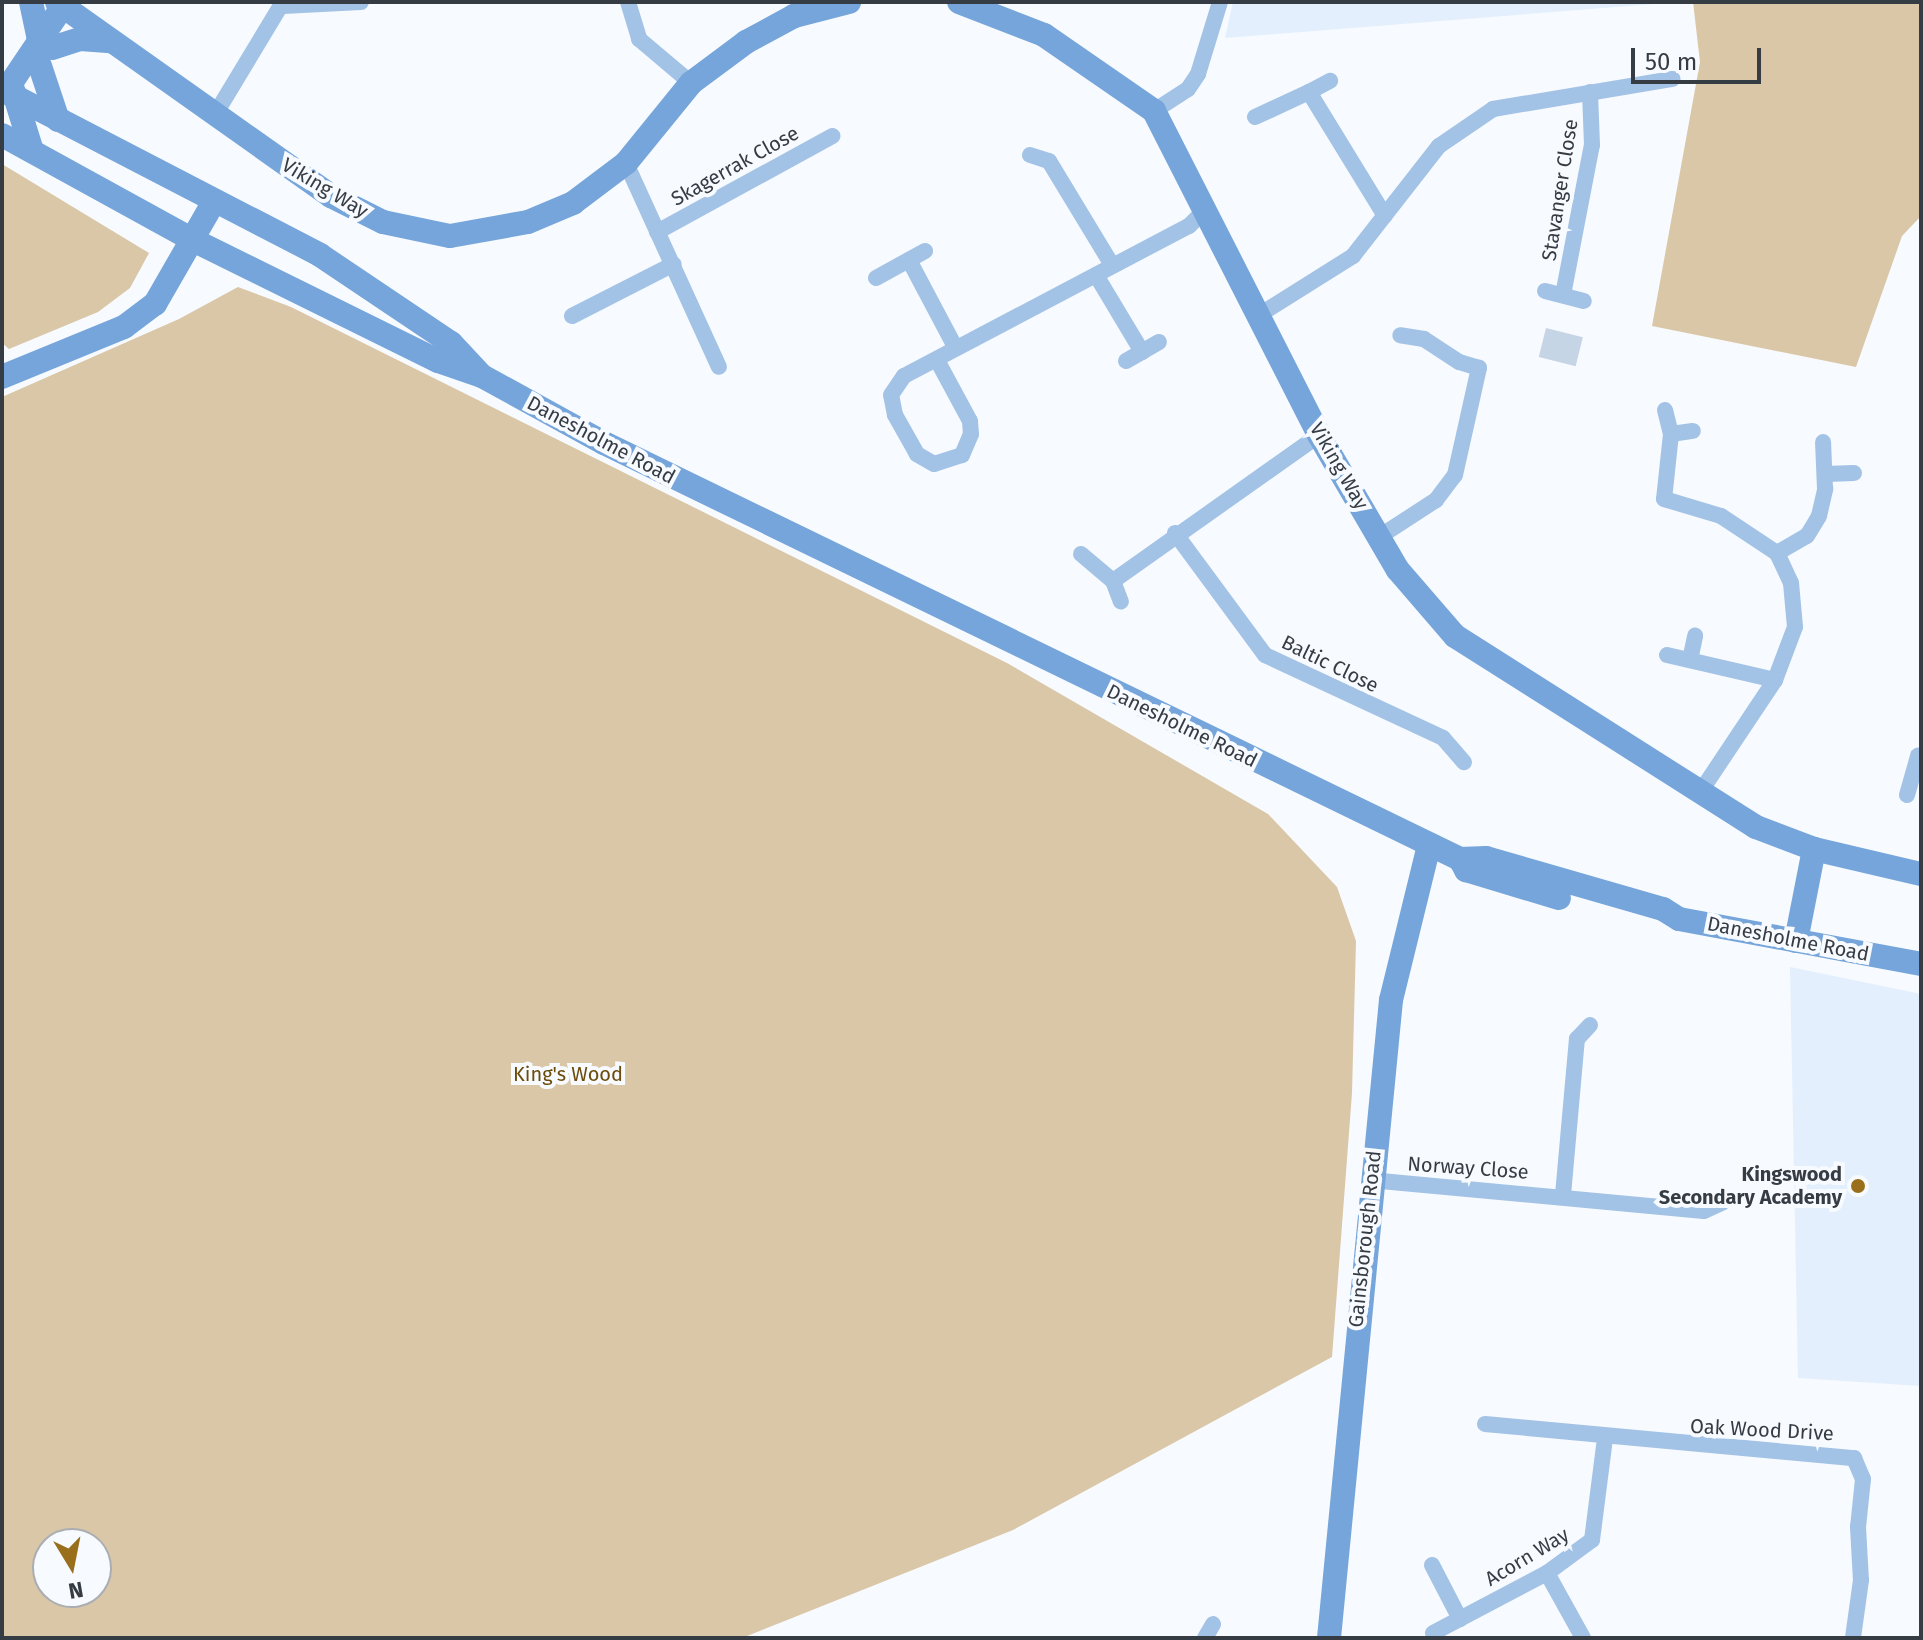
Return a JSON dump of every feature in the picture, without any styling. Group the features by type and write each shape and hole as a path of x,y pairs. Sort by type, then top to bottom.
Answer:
{"street":[{"path":"31,2 39,53 58,120"},
{"path":"216,113 283,4 361,2"},
{"path":"628,2 639,39 691,83"},
{"name":"Viking Way","path":"65,8 359,212 450,236 528,222 573,203 626,163 691,83 746,42 794,16 849,2"},
{"path":"959,2 1044,35 1154,111 1188,89 1198,74 1220,2"},
{"path":"32,151 6,97 11,83 39,53 65,8"},
{"path":"2,64 80,39 113,42"},
{"name":"Stavanger Close","path":"1259,315 1353,256 1453,132 1493,109 1673,79"},
{"path":"1255,117 1330,81"},
{"path":"1309,92 1385,216"},
{"name":"Stavanger Close","path":"1563,295 1592,145 1590,92"},
{"name":"Danesholme Road","path":"6,97 58,120 213,203 320,255 451,343 482,376"},
{"name":"Viking Way","path":"1154,111 1202,213 1259,315 1319,435 1414,592 1455,636 1699,794 1756,827 1814,849 1921,874"},
{"name":"Danesholme Road","path":"2,135 195,241 438,361 482,376 618,450 1460,859 1486,858 1663,909 1679,919 1921,964"},
{"name":"Skagerrak Close","path":"657,232 832,136"},
{"path":"1030,155 1049,161 1112,265"},
{"name":"Skagerrak Close","path":"626,163 719,367"},
{"path":"2,377 124,327 155,304 195,241 213,203"},
{"path":"937,360 970,421 971,434 962,455 934,464 917,454 908,440 891,395 904,376 1189,226 1202,213"},
{"path":"876,278 925,251"},
{"path":"909,260 955,347"},
{"path":"572,316 674,264"},
{"path":"1096,275 1142,352"},
{"path":"1545,291 1584,301"},
{"path":"1379,537 1436,500 1455,475 1479,368 1459,362 1424,339 1400,335"},
{"path":"1126,361 1159,342"},
{"path":"1665,410 1671,434 1664,499 1721,516 1777,553 1791,583 1795,627 1775,680 1699,794"},
{"path":"1671,434 1693,431"},
{"path":"1113,581 1175,533 1319,435"},
{"path":"1777,553 1807,536 1819,516 1825,474 1823,442"},
{"path":"1825,474 1854,473"},
{"name":"Baltic Close","path":"1175,533 1265,655 1443,738 1464,762"},
{"path":"1081,554 1113,581 1121,602"},
{"path":"1690,660 1695,636"},
{"path":"1667,655 1775,680"},
{"path":"1907,795 1916,778 1918,756"},
{"name":"Gainsborough Road","path":"1329,1638 1370,1180 1391,1000 1429,845"},
{"path":"1796,941 1814,849"},
{"path":"1563,1195 1577,1039 1590,1025"},
{"name":"Norway Close","path":"1370,1180 1563,1195 1704,1211 1723,1202"},
{"name":"Oak Wood Drive","path":"1485,1424 1705,1448 1768,1447 1854,1458 1863,1479 1858,1527 1861,1580 1853,1638"},
{"name":"Acorn Way","path":"1433,1633 1547,1573 1592,1540 1605,1438"},
{"path":"1432,1565 1460,1619"},
{"path":"1547,1573 1583,1638"}],"shaded area":[{"path":"1233,2 1679,2 1225,38"},
{"name":"Kingswood Secondary Academy","path":"1790,967 1921,994 1921,1386 1798,1378"}],"green space":[{"path":"1693,2 1921,2 1921,216 1902,236 1856,367 1652,326 1700,62"},
{"path":"2,164 149,253 130,288 98,312 9,349 2,343"},
{"name":"King's Wood","path":"238,287 291,307 1007,663 1268,814 1337,887 1356,941 1352,1093 1332,1357 1013,1530 742,1638 2,1638 2,397 179,319"}],"building":[{"path":"1546,328 1583,337 1576,366 1539,357"}],"place":[{"name":"Kingswood Secondary Academy","path":"1858,1186"}]}
